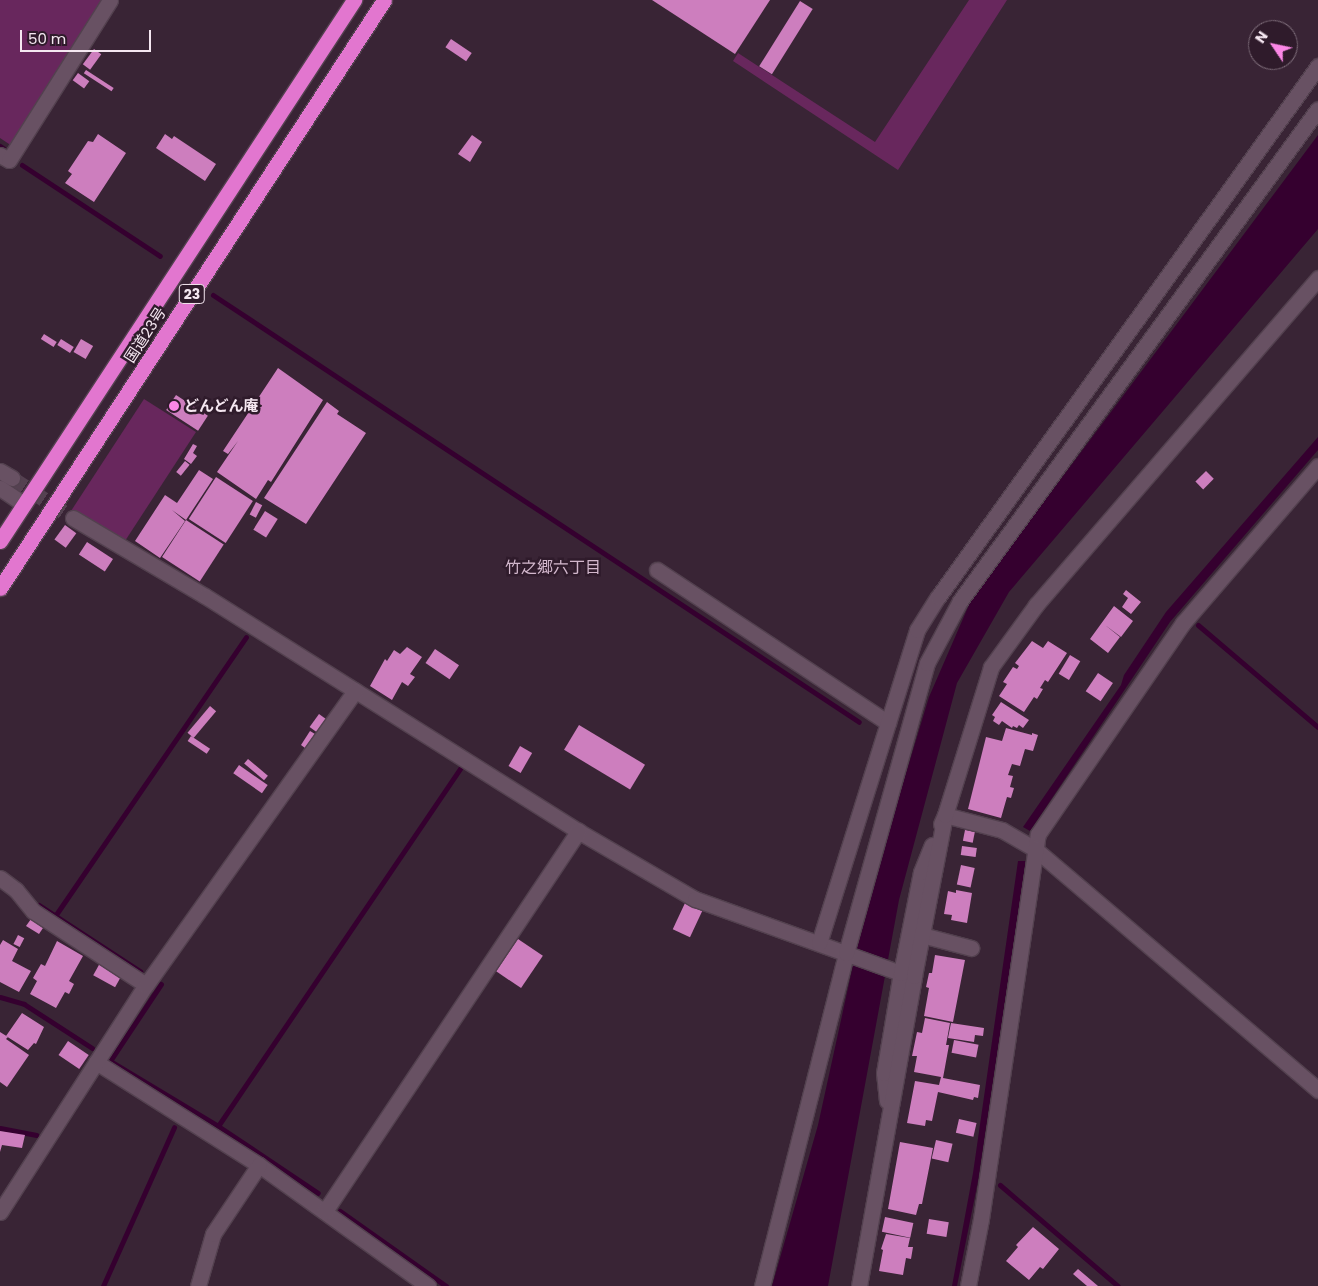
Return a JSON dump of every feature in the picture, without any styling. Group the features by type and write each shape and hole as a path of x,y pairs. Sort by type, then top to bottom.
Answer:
{"highway":[{"name":"国道23号","path":"0,541 354,0"},
{"name":"国道23号","path":"0,588 384,0"}],"street":[{"path":"0,154 9,160 110,0"},
{"path":"819,943 917,630 938,597 1318,66"},
{"path":"762,1286 846,953 927,663 960,601 1318,110"},
{"path":"888,1119 884,1073 897,971 921,872 945,815 991,667 1011,636 1036,605 1318,278"},
{"path":"968,1286 987,1182 1038,834 1182,622 1318,466"},
{"path":"0,488 24,504"},
{"path":"73,518 205,596 578,831 695,899 897,971"},
{"path":"657,570 888,723"},
{"path":"0,1212 146,985 355,691"},
{"path":"945,815 1002,830 1035,849 1318,1090"},
{"path":"859,1286 945,815"},
{"path":"325,1211 578,831"},
{"path":"0,878 16,890 33,911 146,985"},
{"path":"922,935 971,948"},
{"path":"96,1062 259,1165 428,1286"},
{"path":"198,1286 213,1234 259,1165"}],"shaded area":[{"path":"0,0 103,0 12,146 0,138"},
{"path":"969,0 1007,0 898,170 733,61 738,53 875,142"},
{"path":"1318,135 1318,229 1009,592 957,683 899,900 828,1286 772,1286 818,1125 866,906 929,697 972,598"},
{"path":"144,399 196,432 125,541 115,539 71,511"},
{"path":"1318,437 1318,450 1170,622 1030,831 1023,827 1121,685 1124,675 1166,612"},
{"path":"1018,861 1026,861 978,1181 957,1286 952,1286 973,1173"}],"building":[{"path":"652,0 770,0 735,54"},
{"path":"800,1 813,9 772,74 759,66"},
{"path":"451,39 472,53 466,61 445,47"},
{"path":"94,49 101,54 90,70 83,64"},
{"path":"86,70 114,88 111,91 84,73"},
{"path":"78,73 89,81 84,89 73,80"},
{"path":"98,134 126,153 94,202 65,183 72,174 68,171 88,141 93,142"},
{"path":"165,134 172,139 174,136 216,164 205,181 156,148"},
{"path":"472,135 482,142 470,162 458,154"},
{"path":"44,334 57,342 54,347 41,339"},
{"path":"61,339 74,347 70,353 57,345"},
{"path":"81,339 93,346 86,359 74,352"},
{"path":"278,368 323,400 271,482 268,480 256,499 217,472 238,441 228,454 223,451"},
{"path":"176,395 208,416 198,431 166,410"},
{"path":"327,402 339,411 337,414 366,433 306,524 264,498"},
{"path":"193,444 197,446 193,453 197,456 191,464 184,459"},
{"path":"185,461 190,465 181,476 176,472"},
{"path":"199,470 213,479 186,520 172,510 185,521 160,558 135,541 165,495 177,503"},
{"path":"1206,471 1214,479 1203,489 1195,482"},
{"path":"216,477 253,501 226,543 189,519"},
{"path":"256,502 262,505 256,518 250,514"},
{"path":"265,511 278,519 266,538 253,530"},
{"path":"186,520 224,545 200,581 162,557"},
{"path":"65,525 76,533 66,548 54,540"},
{"path":"87,542 113,559 105,571 79,555"},
{"path":"1126,590 1141,602 1131,614 1122,607 1128,598 1123,594"},
{"path":"1114,606 1133,621 1121,637 1105,625 1120,637 1108,653 1090,639"},
{"path":"1032,641 1043,648 1048,641 1067,653 1048,682 1045,680 1040,688 1043,689 1037,699 1034,697 1024,712 999,696 1007,684 1003,682 1013,667 1017,669 1019,666 1015,663"},
{"path":"407,647 422,657 410,674 415,677 408,686 402,682 392,700 370,686 385,659 387,661 394,650 400,654"},
{"path":"435,649 459,665 450,679 425,663"},
{"path":"1070,655 1080,661 1069,680 1059,674"},
{"path":"1098,673 1113,683 1101,701 1086,691"},
{"path":"1001,702 1029,720 1023,728 1019,725 1017,728 1013,726 1012,728 1002,721 999,725 993,721 995,717 992,715"},
{"path":"210,706 216,711 194,738 188,733"},
{"path":"319,714 326,719 317,732 310,727"},
{"path":"579,725 645,765 630,790 564,750"},
{"path":"1006,728 1038,735 1033,751 1025,749 1020,766 1012,764 1008,775 1013,776 1010,787 1014,788 1011,798 1007,797 1001,818 968,809 986,737 1002,741"},
{"path":"310,731 315,734 305,748 301,745"},
{"path":"191,736 210,749 207,754 188,741"},
{"path":"520,746 532,753 521,773 508,766"},
{"path":"248,759 268,776 264,780 244,764"},
{"path":"239,765 268,785 262,793 233,773"},
{"path":"965,830 975,832 973,843 963,841"},
{"path":"962,846 977,848 976,857 961,855"},
{"path":"961,865 975,868 971,887 957,885"},
{"path":"956,890 972,893 967,923 951,920 952,915 944,914 948,891 956,893"},
{"path":"685,903 702,911 690,937 673,929"},
{"path":"31,919 43,928 39,934 26,926"},
{"path":"18,935 24,938 20,947 13,944"},
{"path":"518,939 543,956 521,988 496,971"},
{"path":"3,940 18,949 12,961 31,971 19,992 0,982 0,945"},
{"path":"57,941 83,956 69,981 74,984 69,994 65,992 56,1008 30,994 37,981 33,978 41,964 45,966"},
{"path":"935,955 965,960 953,1022 924,1016 929,988 926,987 929,973 932,973"},
{"path":"100,963 122,975 115,987 93,975"},
{"path":"22,1013 44,1027 36,1044 34,1043 28,1050 6,1036"},
{"path":"925,1018 950,1023 946,1045 949,1045 943,1078 980,1085 978,1098 974,1097 973,1100 938,1092 932,1121 926,1120 925,1126 907,1123 915,1081 939,1085 941,1077 914,1072 917,1056 912,1056 917,1032 922,1033"},
{"path":"951,1023 984,1028 983,1036 975,1035 974,1042 948,1038"},
{"path":"0,1032 8,1037 6,1039 29,1055 7,1087 0,1082"},
{"path":"954,1040 979,1045 976,1058 952,1053"},
{"path":"68,1041 89,1055 79,1069 58,1055"},
{"path":"959,1119 977,1123 973,1137 956,1133"},
{"path":"0,1131 25,1135 22,1148 2,1145 0,1152"},
{"path":"936,1140 953,1144 948,1162 932,1159"},
{"path":"900,1142 933,1148 922,1204 919,1204 916,1215 888,1209"},
{"path":"885,1217 913,1223 910,1238 882,1232"},
{"path":"929,1219 949,1222 946,1237 927,1234"},
{"path":"1033,1227 1059,1249 1043,1269 1040,1267 1029,1280 1006,1261 1018,1247 1016,1245"},
{"path":"886,1234 910,1238 908,1247 913,1247 911,1259 906,1258 903,1275 879,1271 883,1250 881,1249"},
{"path":"1078,1269 1098,1286 1087,1286 1073,1274"}],"waterway":[{"path":"22,165 160,256"},
{"path":"213,295 859,722"},
{"path":"1198,625 1318,727"},
{"path":"55,916 246,637"},
{"path":"218,1126 460,768"},
{"path":"39,905 140,971"},
{"path":"161,984 110,1061 218,1126 318,1193"},
{"path":"0,997 24,1004 92,1048"},
{"path":"103,1286 174,1127"},
{"path":"0,1128 36,1135"},
{"path":"1000,1185 1118,1286"},
{"path":"340,1211 446,1286"}],"tunnel":[{"path":"12,478 73,518"}],"place":[{"name":"どんどん庵","path":"174,406"}],"district":[{"name":"竹之郷六丁目","path":"553,568"}]}
